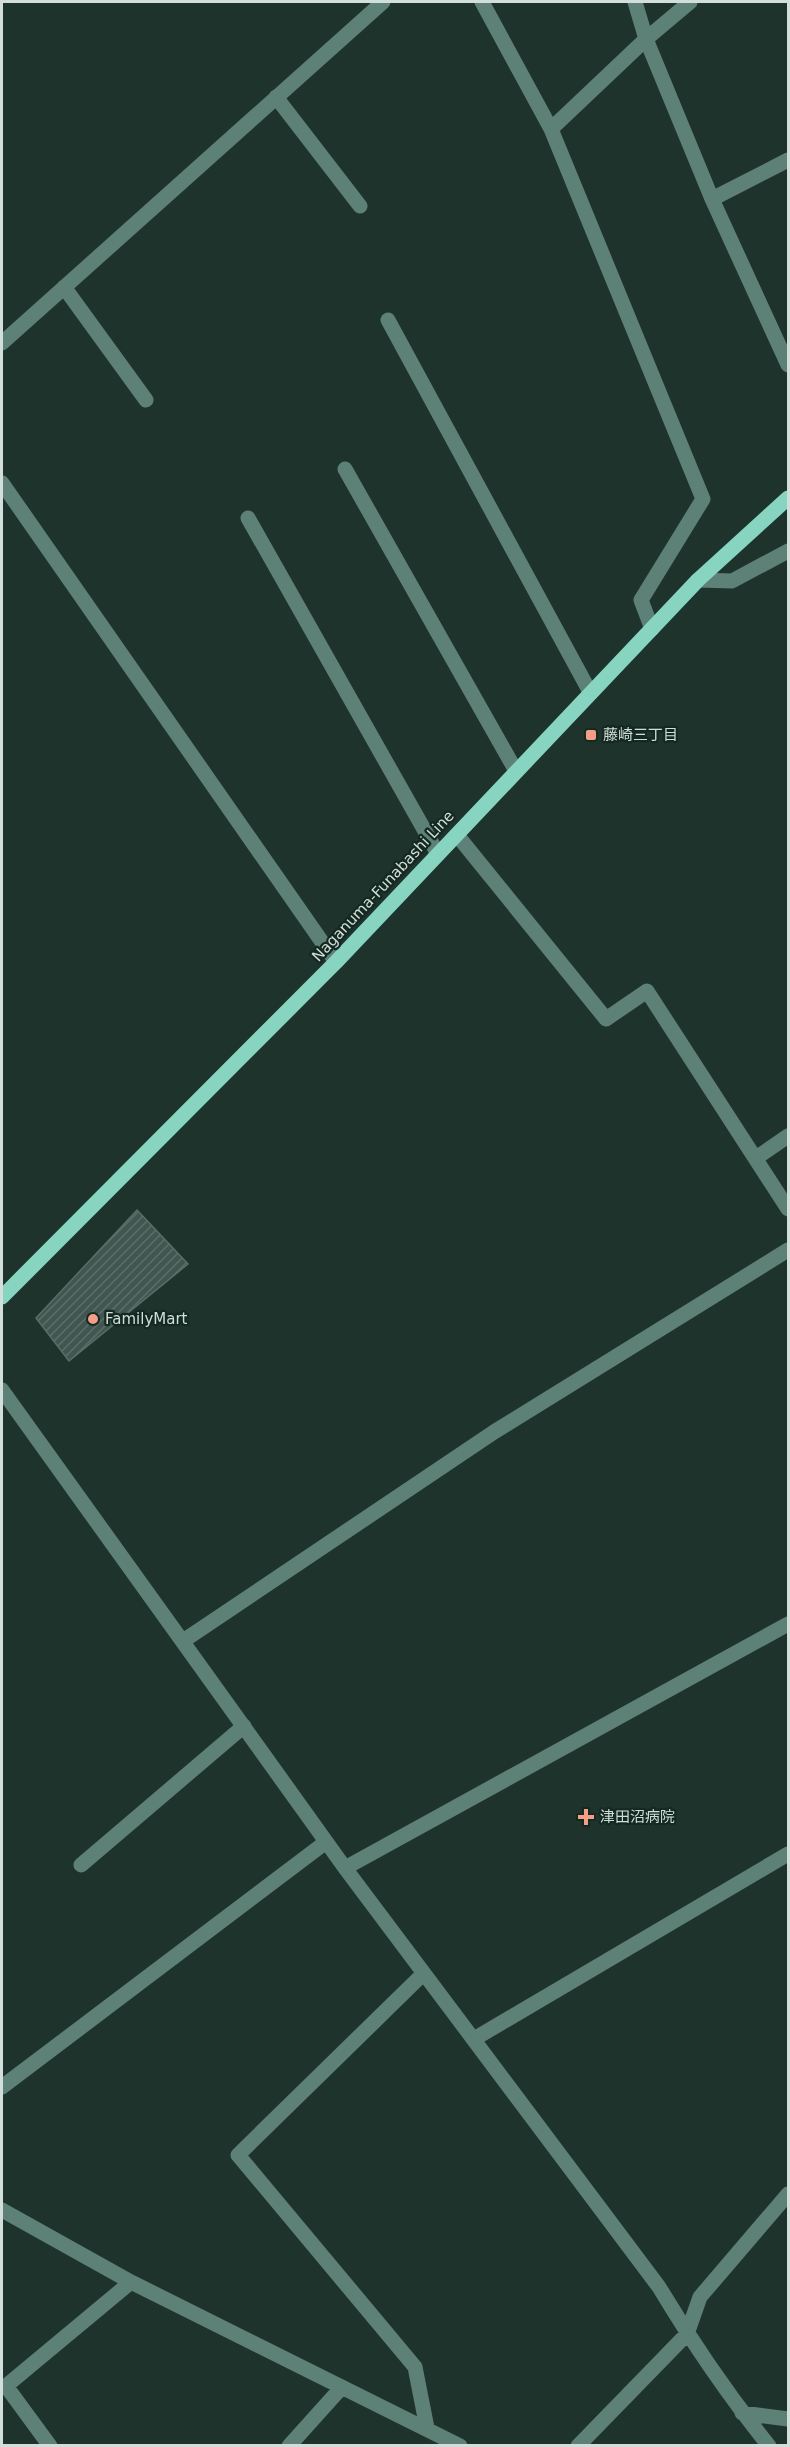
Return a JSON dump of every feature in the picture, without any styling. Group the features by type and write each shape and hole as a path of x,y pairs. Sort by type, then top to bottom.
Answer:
{"main road":[{"name":"Naganuma-Funabashi Line","path":"2,1297 336,962 698,580 789,498"}],"street":[{"path":"2,343 383,2"},
{"path":"482,2 551,129 703,499 641,600 652,629"},
{"path":"635,2 646,39 712,199 789,365"},
{"path":"551,129 646,39 690,2"},
{"path":"276,97 360,206"},
{"path":"712,199 789,160"},
{"path":"64,287 146,400"},
{"path":"388,320 590,692"},
{"path":"345,469 516,771"},
{"path":"2,483 336,962"},
{"path":"248,518 438,854"},
{"path":"698,580 732,581 789,551"},
{"path":"457,835 606,1019 647,991 789,1209"},
{"path":"756,1158 789,1136"},
{"path":"183,1641 494,1432 789,1250"},
{"path":"2,1390 345,1868 659,2287 687,2334 742,2413 769,2445"},
{"path":"345,1868 789,1624"},
{"path":"81,1865 244,1726"},
{"path":"2,2087 326,1842"},
{"path":"474,2039 789,1854"},
{"path":"423,1974 238,2155 415,2367 427,2428"},
{"path":"578,2445 687,2334 700,2297 789,2194"},
{"path":"2,2210 131,2282 460,2445"},
{"path":"50,2445 6,2386 131,2282"},
{"path":"289,2445 342,2387"},
{"path":"742,2413 789,2419"}],"building":[{"path":"137,1210 188,1264 69,1361 36,1318"}],"place":[{"name":"藤崎三丁目","path":"591,735"},
{"name":"FamilyMart","path":"93,1319"},
{"name":"津田沼病院","path":"586,1817"}]}
